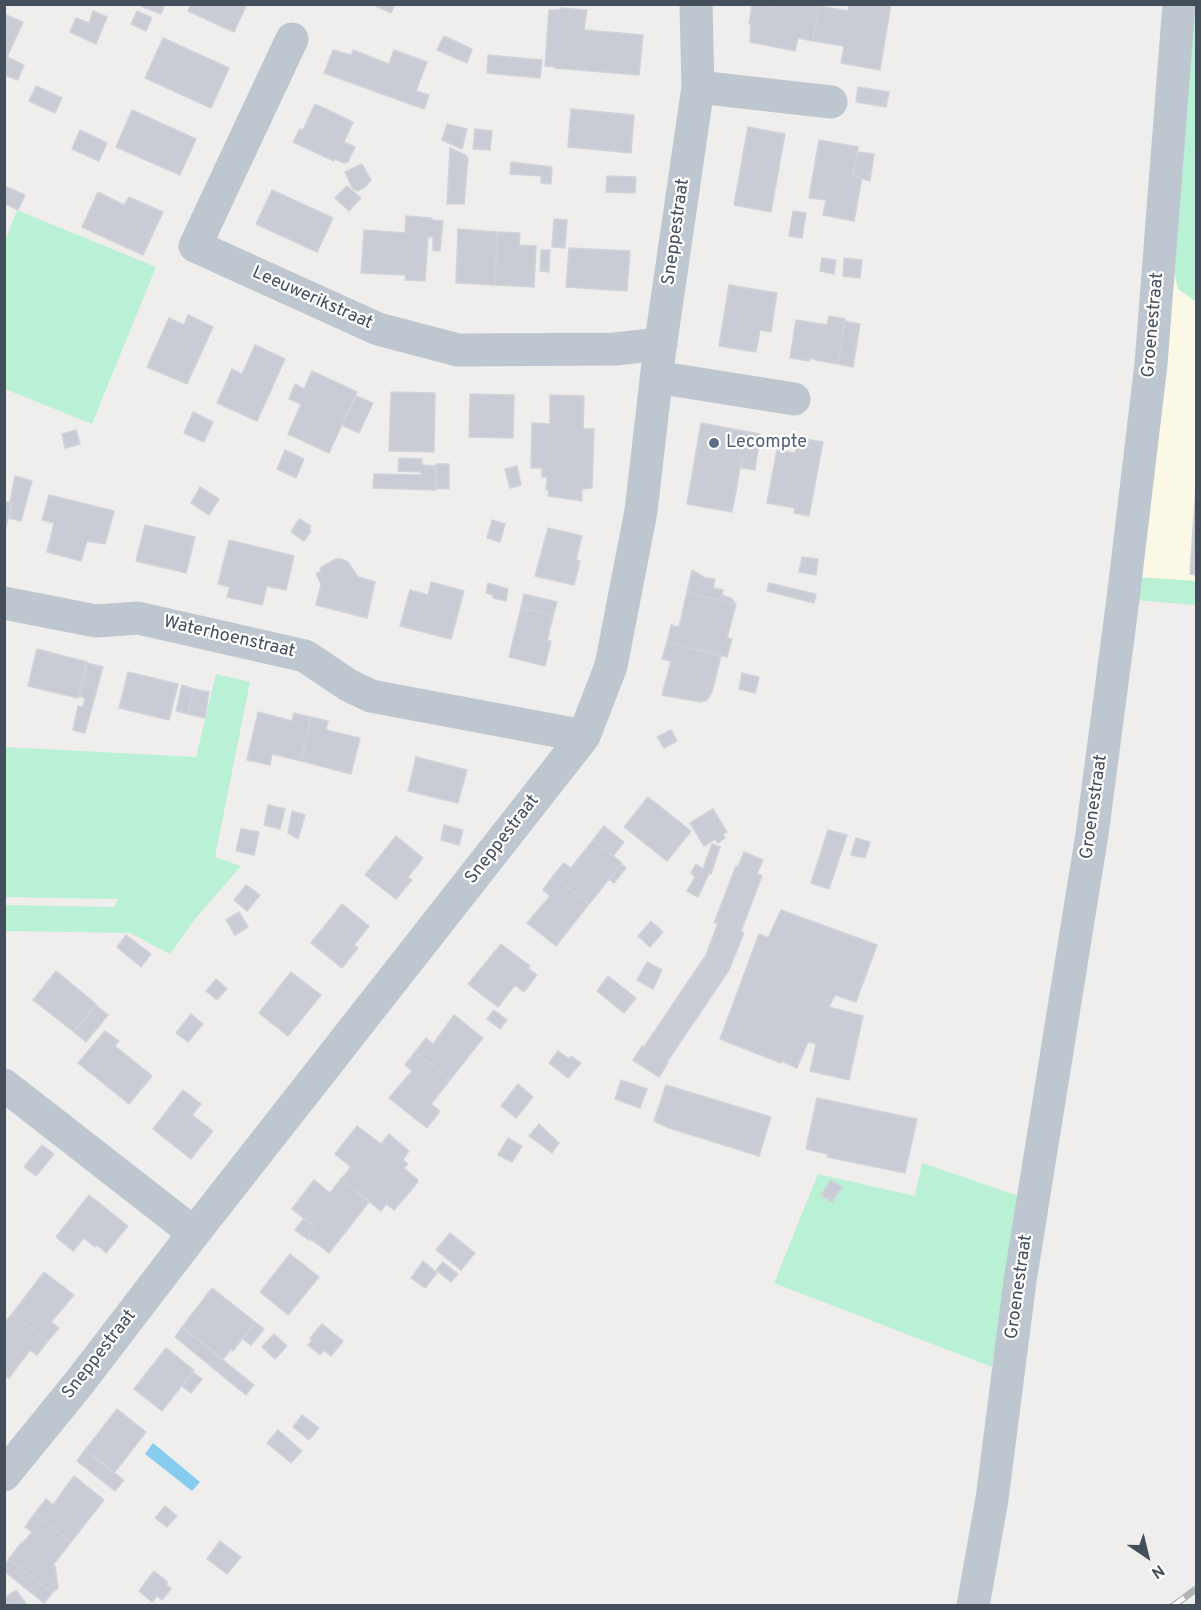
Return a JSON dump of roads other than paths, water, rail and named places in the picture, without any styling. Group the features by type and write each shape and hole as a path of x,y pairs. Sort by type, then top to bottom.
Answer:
{"street":[{"name":"Sneppestraat","path":"4,1475 79,1383 584,736 611,666 641,511 660,344 698,87 696,4"},
{"name":"Groenestraat","path":"973,1605 992,1499 1020,1281 1092,834 1124,599 1151,364 1179,4"},
{"name":"Leeuwerikstraat","path":"292,39 195,246 378,329 458,350 615,349 660,344"},
{"path":"698,87 831,102"},
{"path":"656,377 794,399"},
{"name":"Waterhoenstraat","path":"4,603 96,621 138,618 305,656 348,685 371,696 584,736"},
{"path":"4,1085 194,1233"}],"water":[{"path":"153,1443 200,1482 192,1491 145,1454"}],"railway":[{"path":"1173,1606 1196,1589"}],"place":[{"name":"Lecompte","path":"714,443"}]}
